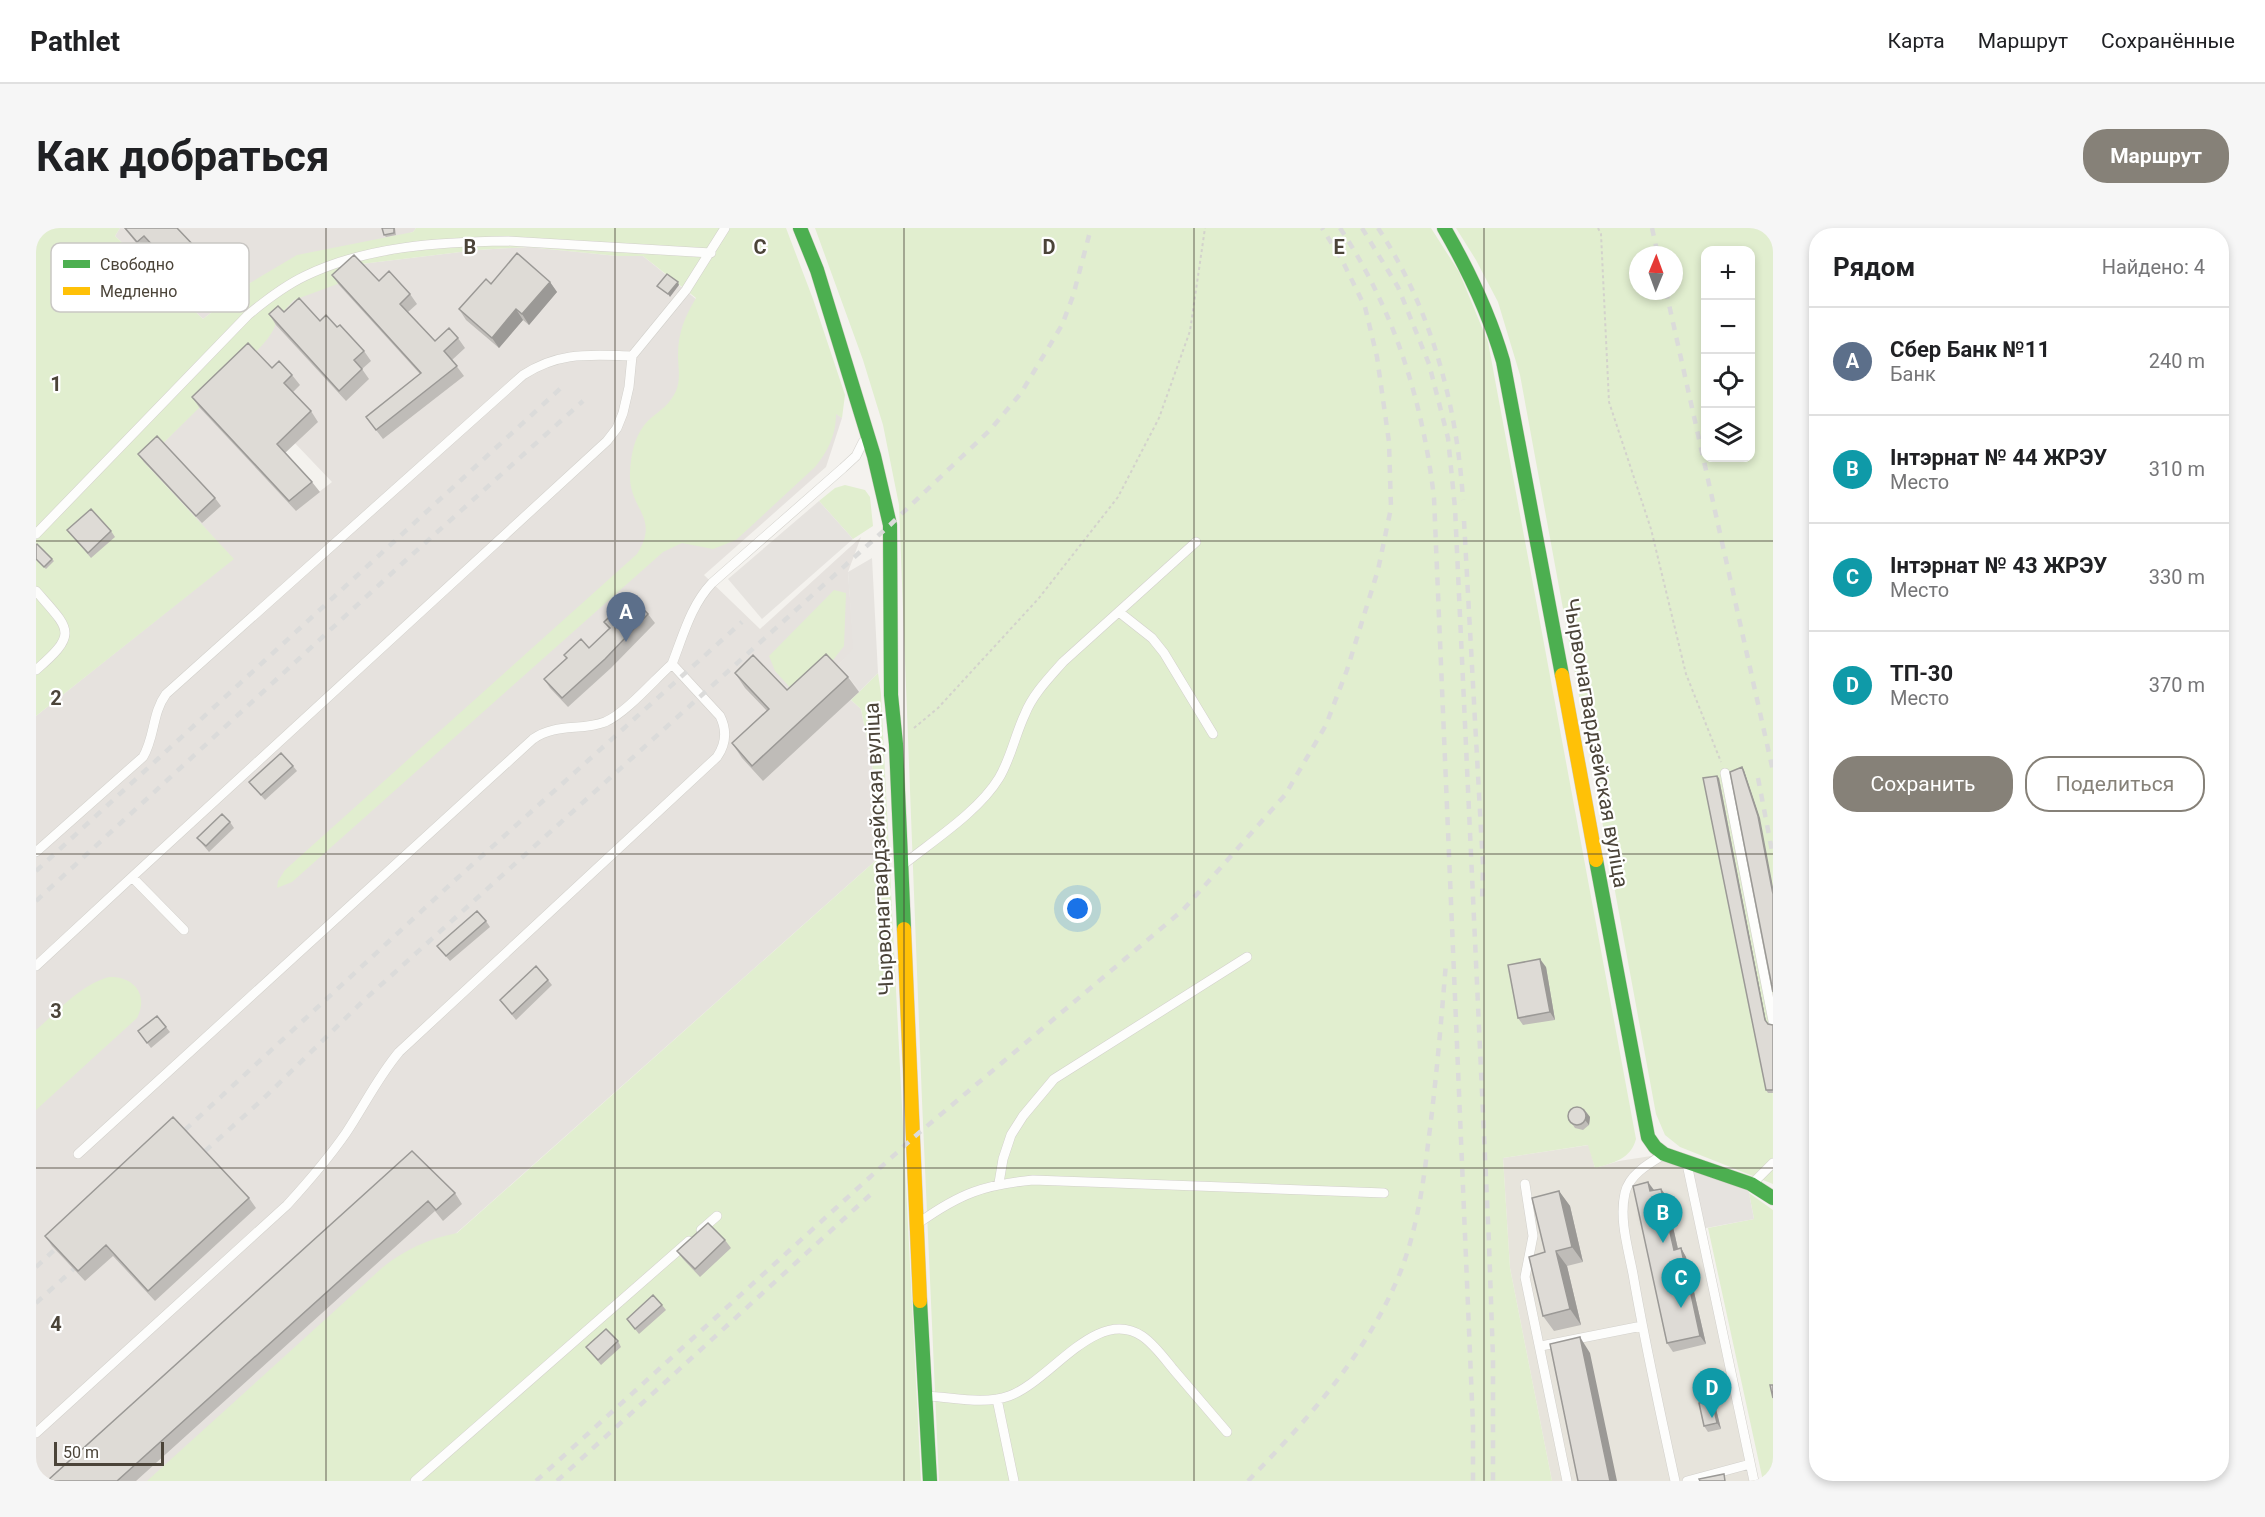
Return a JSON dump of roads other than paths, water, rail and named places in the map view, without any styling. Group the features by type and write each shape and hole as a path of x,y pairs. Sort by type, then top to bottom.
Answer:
{"street":[{"name":"Чырвонагвардзейская вуліца","path":"800,228 817,270 866,431 881,482 890,525 891,695 896,744 915,1155 916,1225 930,1481"},
{"name":"Чырвонагвардзейская вуліца","path":"1444,228 1475,282 1495,333 1503,361 1644,1125 1648,1137 1664,1154"},
{"path":"1664,1154 1751,1184 1773,1198"}],"lane":[{"path":"36,966 607,441 617,428 625,407 632,356 686,290 725,228"},
{"path":"36,534 248,315 272,295 322,268 345,260 394,250 449,243 508,241 711,253"},
{"path":"36,852 143,757 152,736 156,712 166,693 523,375 551,360 566,356 632,356"},
{"path":"78,1154 533,739 555,729 593,725 612,718 672,664 692,614 705,591 856,456 866,431"},
{"path":"901,867 971,810 987,794 999,778 1025,713 1036,695 1063,662 1196,542"},
{"path":"36,591 60,619 65,630 65,641 36,670"},
{"path":"1119,612 1152,638 1164,653 1213,734"},
{"path":"36,1433 287,1205 328,1157 388,1065 399,1052 717,757 725,742 724,724 720,716 672,664"},
{"path":"1725,773 1773,1021"},
{"path":"132,877 184,930"},
{"path":"999,1183 1003,1159 1011,1135 1023,1116 1054,1079 1246,957"},
{"path":"1664,1154 1645,1166 1630,1181 1625,1191 1623,1217 1642,1326 1675,1481"},
{"path":"1686,1162 1754,1481"},
{"path":"1751,1184 1773,1163"},
{"path":"916,1225 957,1197 999,1183 1034,1179 1384,1193"},
{"path":"1526,1184 1533,1236 1525,1277 1541,1346 1566,1481"},
{"path":"415,1481 717,1216"},
{"path":"1541,1346 1642,1326"},
{"path":"926,1396 997,1399 1006,1397 1030,1386 1100,1331 1114,1328 1128,1329 1151,1342 1227,1432"},
{"path":"997,1399 1014,1481"},
{"path":"1687,1481 1750,1464"}],"railway":[{"path":"193,1162 263,1099 362,1002 890,525 990,430 1021,393 1062,325 1073,296 1091,228"},
{"path":"536,1481 914,1137 1183,910 1285,795 1326,725 1347,670 1378,570 1391,508 1389,442 1377,357 1365,307 1342,260 1322,228"},
{"path":"1340,228 1376,291 1403,357 1422,427 1434,498 1473,1425 1473,1481"},
{"path":"1362,228 1398,287 1429,364 1448,438 1455,508 1489,1243 1493,1358 1493,1481"},
{"path":"1378,228 1413,291 1438,358 1455,429 1463,500"},
{"path":"1652,228 1656,246"},
{"path":"1668,300 1773,771"},
{"path":"36,871 562,387"},
{"path":"36,901 405,561 583,401"},
{"path":"1464,521 1483,866 1482,901"},
{"path":"173,1141 453,882 742,622"},
{"path":"1758,778 1773,856"},
{"path":"1248,1481 1334,1384 1371,1331 1400,1273 1415,1226 1424,1177 1446,963"},
{"path":"557,1481 870,1195"},
{"path":"36,1267 67,1238"},
{"path":"36,1303 86,1258"}],"place":[{"name":"Сбер Банк №11","path":"626,642"},
{"name":"Інтэрнат № 44 ЖРЭУ","path":"1663,1243"},
{"name":"Інтэрнат № 43 ЖРЭУ","path":"1681,1308"},
{"name":"ТП-30","path":"1712,1418"}]}
